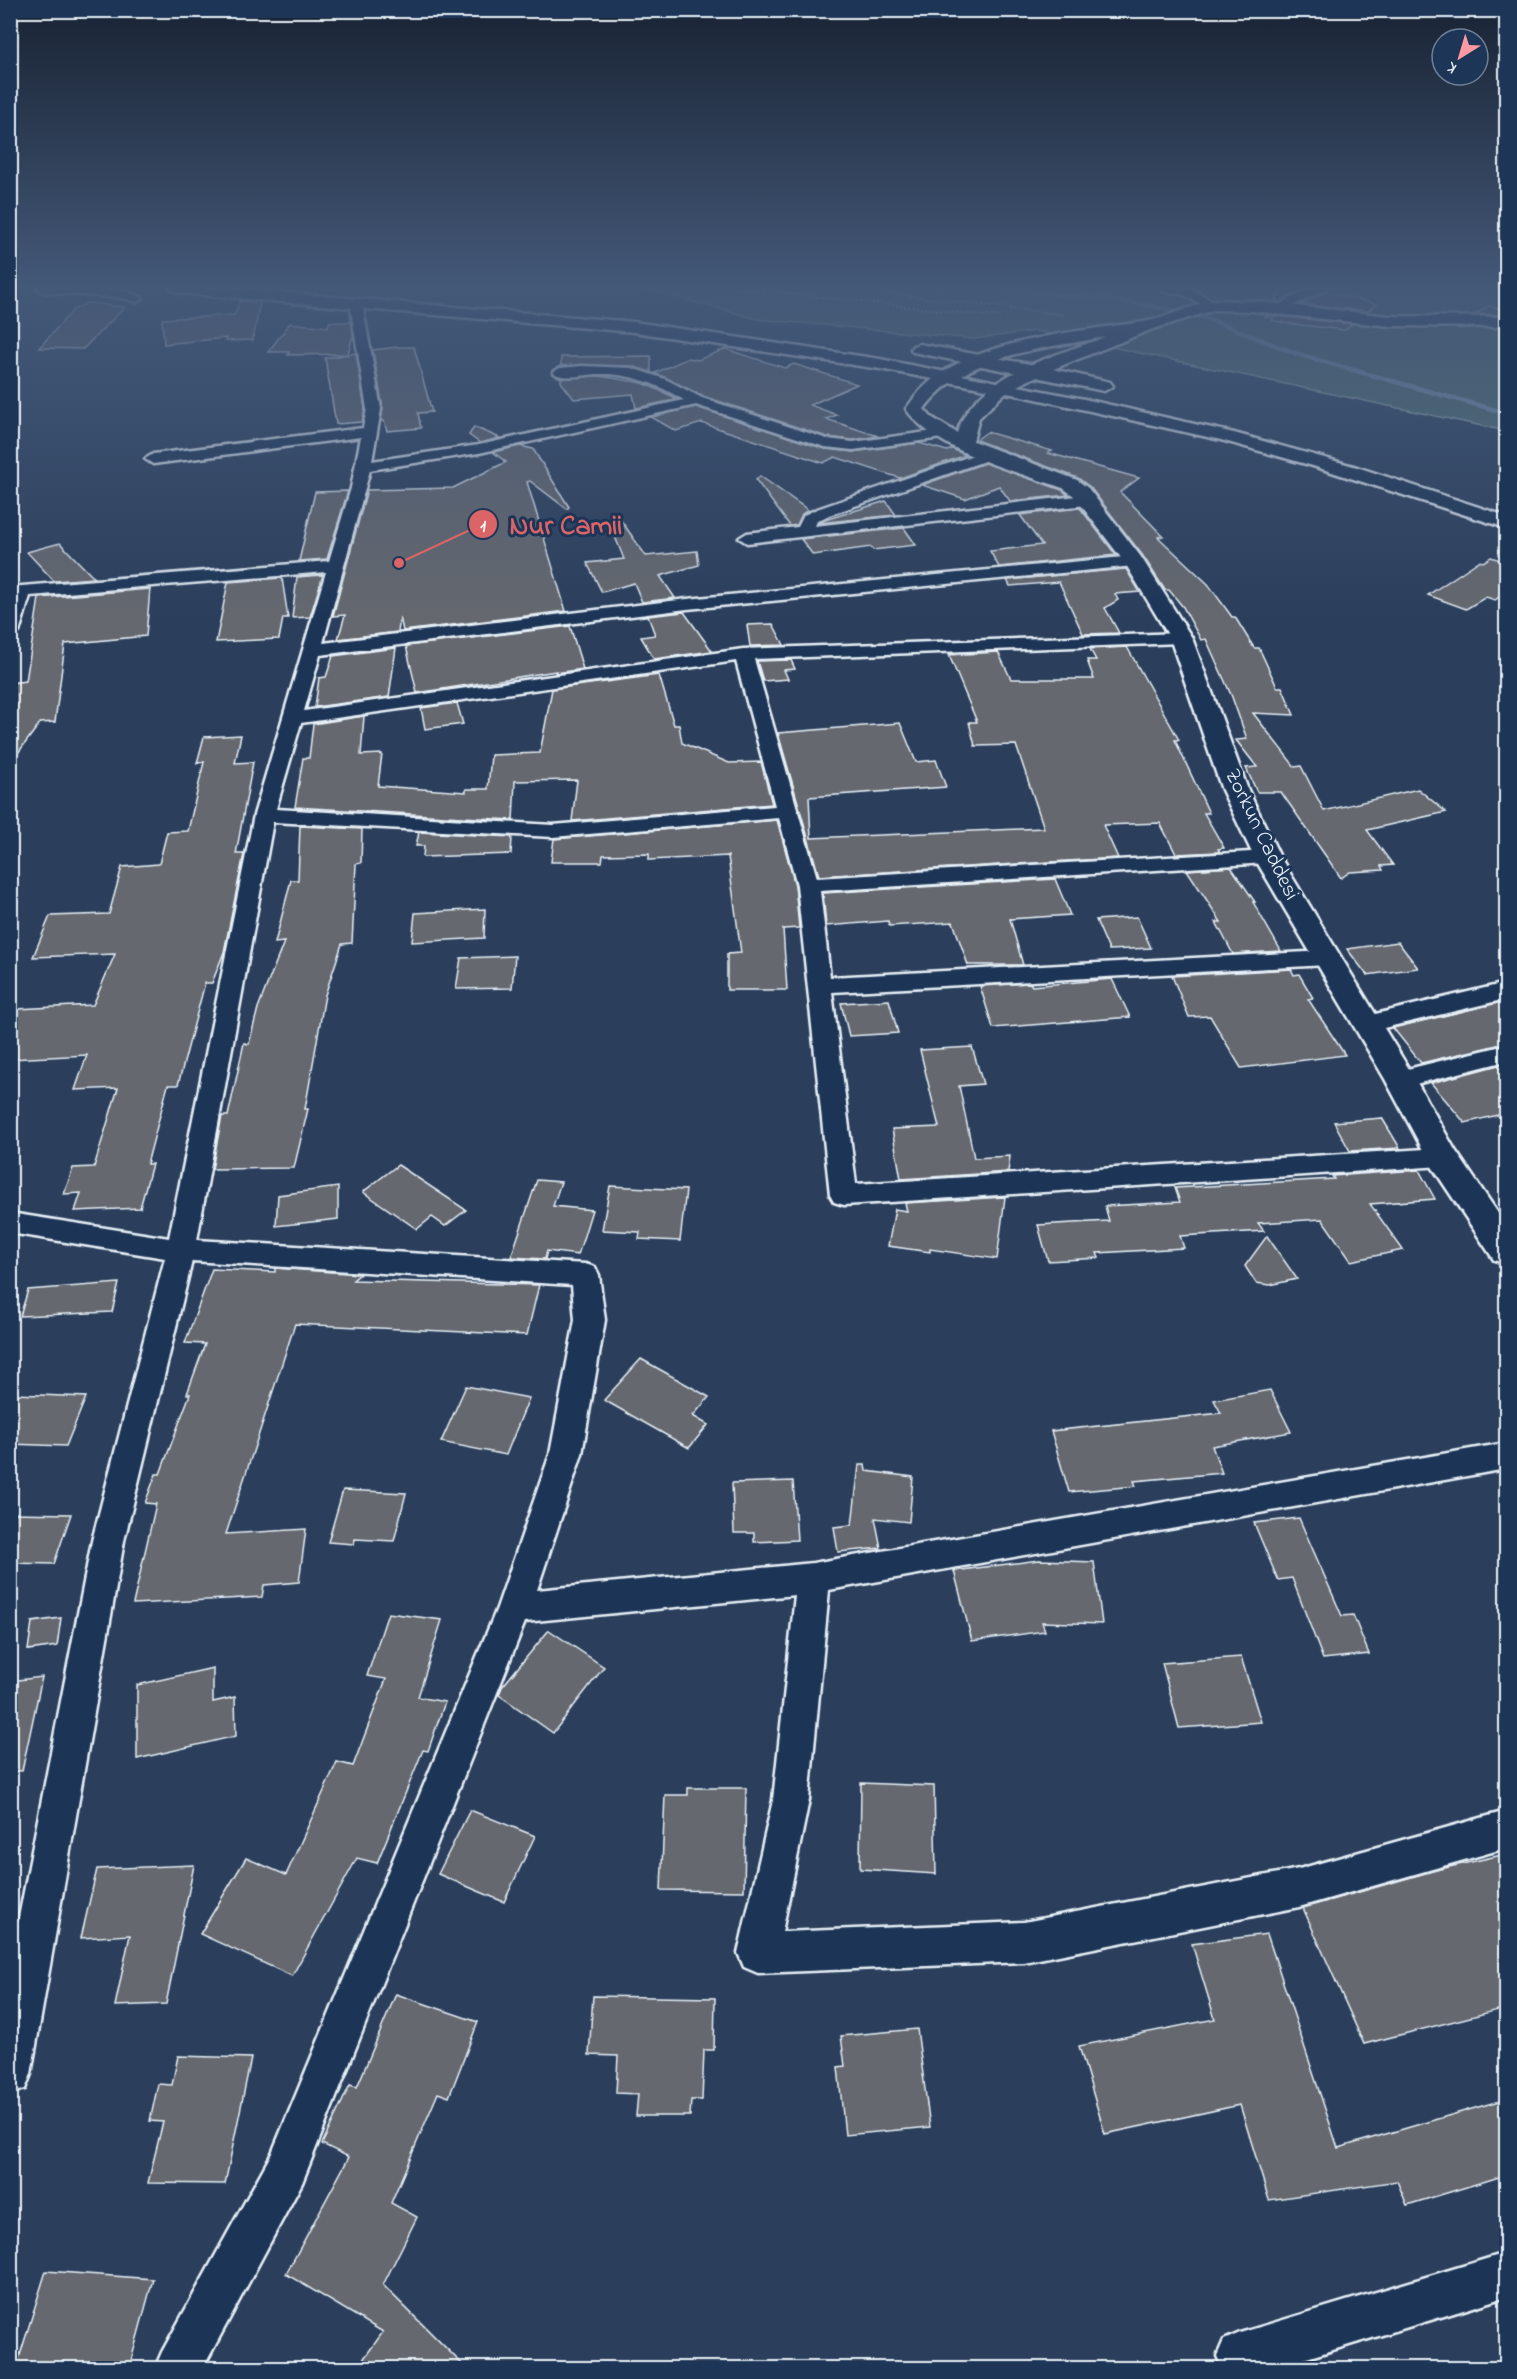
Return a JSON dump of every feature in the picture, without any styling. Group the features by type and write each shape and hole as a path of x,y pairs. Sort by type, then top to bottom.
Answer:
{"main road":[{"name":"Zorkun Caddesi","path":"921,399 915,409 918,417 952,438 1070,484 1086,500 1134,561 1181,638 1234,790 1267,856 1400,1079 1442,1157 1506,1251"},
{"path":"952,438 989,399"},
{"path":"1059,399 1255,443 1351,471 1506,522"}],"street":[{"path":"10,2074 108,1541 181,1250 264,814 359,488 374,409 373,399"},
{"path":"693,399 825,443 854,446 952,438"},
{"path":"362,467 478,448 697,401"},
{"path":"153,459 369,432"},
{"path":"804,531 810,518 823,512 991,454"},
{"path":"747,538 1086,500"},
{"path":"312,650 687,604 1134,561"},
{"path":"10,632 17,592 336,566"},
{"path":"292,718 743,654 1181,638"},
{"path":"743,654 808,885 844,1195 1442,1157"},
{"path":"264,814 553,831 788,811"},
{"path":"808,885 1267,856"},
{"path":"820,985 1327,958"},
{"path":"1367,1024 1506,991"},
{"path":"1400,1079 1506,1053"},
{"path":"10,1223 181,1250 585,1275 590,1320 566,1454 514,1608 287,2168 178,2368"},
{"path":"514,1608 813,1578 1506,1456"},
{"path":"813,1578 791,1800 758,1953 1024,1942 1299,1888 1506,1830"},
{"path":"1240,2356 1506,2275"}],"green space":[{"path":"1356,399 1506,399 1506,431"}],"building":[{"path":"332,399 363,399 365,409 362,422 336,424"},
{"path":"381,399 428,399 432,412 418,413 421,428 387,431 384,421 381,421 383,409"},
{"path":"634,399 678,399 636,408"},
{"path":"712,399 823,399 810,405 837,415 826,419 878,436 853,440 827,437"},
{"path":"696,407 825,449 853,452 919,443 947,451 952,449 966,455 900,478 835,457 823,463 702,423 676,431 651,417"},
{"path":"474,427 500,438 480,443 469,435"},
{"path":"987,432 1052,451 1048,453 1139,478 1120,492 1163,536 1158,537 1208,584 1232,617 1235,617 1254,648 1259,648 1277,687 1282,687 1294,715 1253,713 1295,767 1301,766 1324,811 1418,789 1446,812 1367,830 1393,865 1381,866 1383,870 1350,872 1341,878 1281,792 1257,792 1246,768 1257,767 1236,740 1247,739 1232,697 1206,639 1201,640 1183,607 1169,590 1165,590 1143,556 1090,487 1078,478 976,440"},
{"path":"520,446 533,449 569,507 567,509 530,481 527,482 566,611 403,631 400,617 398,632 338,639 345,615 333,616 367,490 453,488 506,462 493,452"},
{"path":"985,463 1062,490 1068,495 1010,501 999,486 965,499 922,485"},
{"path":"760,476 808,510 802,514 797,525 790,526 756,480"},
{"path":"348,491 327,559 299,561 315,492"},
{"path":"886,501 896,515 818,523 825,520"},
{"path":"1080,508 1116,555 999,567 990,551 1042,545 1020,515"},
{"path":"620,519 646,556 697,551 699,565 660,576 675,598 642,602 634,583 602,592 587,563 624,559 610,524"},
{"path":"904,528 916,545 873,550 871,547 813,555 801,539"},
{"path":"60,543 95,578 54,581 27,552"},
{"path":"1491,557 1506,562 1506,592 1495,600 1486,597 1466,609 1428,595 1479,561 1483,562"},
{"path":"1126,569 1140,592 1115,594 1118,600 1105,608 1119,633 1083,634 1059,582 1010,586 1007,580"},
{"path":"323,575 310,617 292,618 297,577"},
{"path":"282,578 288,618 283,618 279,639 216,642 228,582"},
{"path":"150,589 146,636 65,644 55,722 40,723 10,764 10,683 26,681 39,598"},
{"path":"684,612 712,651 654,659 641,637 655,635 648,616"},
{"path":"773,624 784,645 750,646 747,625"},
{"path":"570,626 583,669 555,673 556,671 417,693 406,646"},
{"path":"1127,647 1179,740 1175,740 1209,813 1204,813 1224,848 1218,849 1220,852 1176,854 1160,823 1103,825 1118,858 819,876 778,733 900,723 916,762 936,760 946,787 809,797 811,838 1044,828 1016,745 975,746 969,722 977,722 949,655 998,652 1011,679 1094,679 1087,660 1096,660 1090,649"},
{"path":"396,648 389,697 315,707 319,678 326,677 333,656"},
{"path":"791,660 795,669 784,670 788,679 763,681 757,661"},
{"path":"659,675 674,725 679,725 682,743 729,763 761,762 772,804 572,821 577,780 515,781 513,820 295,807 303,758 309,758 313,724 364,716 361,755 382,754 378,786 466,792 466,789 488,789 491,755 540,753 552,689"},
{"path":"457,703 463,724 425,729 421,708"},
{"path":"241,735 235,763 253,762 236,854 244,854 224,952 212,983 205,983 178,1085 168,1085 147,1164 152,1164 140,1208 75,1211 81,1193 64,1194 73,1168 94,1167 118,1088 75,1090 87,1055 10,1059 10,1026 17,1009 93,1005 115,954 33,957 50,916 109,914 122,867 159,864 167,832 188,831 204,762 197,763 204,737"},
{"path":"777,820 795,885 799,928 783,929 787,990 727,990 727,954 741,953 728,856 649,860 649,854 603,855 602,862 551,862 554,839"},
{"path":"300,826 362,829 361,863 356,864 352,943 342,944 325,995 305,1109 308,1109 294,1168 212,1169 222,1116 228,1116 244,1043 249,1044 258,1008 284,942 275,943 291,880 298,880"},
{"path":"419,832 512,837 511,854 423,857 424,846 416,846"},
{"path":"1231,867 1255,902 1253,902 1281,951 1233,954 1216,922 1221,922 1187,870"},
{"path":"1055,879 1070,915 1010,919 1023,965 968,965 953,922 889,926 888,921 826,926 823,893"},
{"path":"485,909 484,938 412,942 415,913"},
{"path":"1137,917 1151,948 1109,950 1096,920"},
{"path":"1398,942 1418,968 1367,975 1347,949"},
{"path":"515,956 512,988 456,989 461,958"},
{"path":"1291,969 1294,975 1299,974 1313,998 1308,999 1345,1055 1241,1068 1210,1016 1189,1017 1172,976"},
{"path":"1112,979 1130,1017 993,1028 980,986 1030,983 1032,986"},
{"path":"889,1000 898,1033 849,1036 841,1003"},
{"path":"1506,1001 1506,1043 1421,1063 1393,1028"},
{"path":"972,1047 983,1084 959,1086 974,1158 1010,1156 1008,1172 901,1179 892,1129 939,1127 920,1050"},
{"path":"1506,1063 1506,1113 1465,1123 1431,1083"},
{"path":"1382,1118 1400,1148 1350,1151 1334,1122"},
{"path":"398,1165 466,1210 445,1226 432,1217 417,1229 363,1192"},
{"path":"1419,1170 1435,1199 1370,1204 1403,1250 1351,1261 1322,1219 1258,1223 1264,1231 1180,1236 1184,1248 1097,1253 1099,1258 1048,1261 1038,1225 1109,1221 1105,1206 1180,1202 1175,1188 1334,1179 1332,1176"},
{"path":"537,1180 561,1182 553,1206 592,1210 578,1255 547,1251 545,1259 511,1257"},
{"path":"610,1186 686,1190 680,1241 639,1239 640,1232 602,1230"},
{"path":"338,1187 338,1219 276,1226 278,1195"},
{"path":"1005,1197 997,1259 930,1249 930,1252 888,1246 895,1209 907,1211 905,1203"},
{"path":"1267,1236 1297,1279 1270,1285 1256,1283 1245,1266"},
{"path":"275,1268 360,1274 353,1280 539,1285 527,1335 295,1324 226,1534 306,1529 299,1582 264,1585 262,1597 133,1604 156,1504 145,1503 156,1474 160,1474 190,1394 187,1394 205,1344 185,1343 212,1269 275,1272"},
{"path":"119,1283 112,1312 20,1316 28,1290"},
{"path":"641,1359 709,1397 693,1416 708,1425 689,1448 604,1400"},
{"path":"466,1386 529,1398 506,1455 441,1442"},
{"path":"1270,1390 1291,1432 1212,1446 1222,1473 1134,1481 1136,1486 1069,1492 1051,1431 1221,1413 1214,1400"},
{"path":"15,1394 86,1397 66,1446 10,1444 10,1405"},
{"path":"859,1465 865,1465 866,1471 913,1477 909,1522 875,1518 881,1548 838,1552 834,1527 852,1525"},
{"path":"793,1481 797,1540 754,1542 754,1533 734,1533 732,1483"},
{"path":"343,1490 406,1493 394,1541 355,1539 354,1544 328,1542"},
{"path":"10,1513 71,1514 54,1564 10,1563"},
{"path":"1299,1518 1342,1616 1353,1615 1369,1654 1323,1659 1292,1578 1278,1580 1254,1523"},
{"path":"1039,1560 1094,1562 1102,1624 1042,1622 1045,1631 972,1641 954,1571"},
{"path":"388,1613 442,1620 418,1697 445,1702 428,1751 423,1750 377,1863 357,1858 292,1976 200,1934 246,1858 286,1875 337,1762 353,1766 386,1679 367,1676"},
{"path":"61,1618 57,1646 28,1650 32,1622"},
{"path":"549,1630 604,1667 553,1733 499,1695 502,1687"},
{"path":"1241,1657 1261,1722 1179,1728 1162,1663"},
{"path":"213,1668 213,1702 235,1697 236,1736 137,1759 137,1685"},
{"path":"42,1677 22,1771 10,1770 10,1681"},
{"path":"861,1783 934,1786 936,1874 860,1869"},
{"path":"688,1788 746,1788 744,1891 661,1890 665,1795 688,1795"},
{"path":"470,1810 535,1836 504,1902 438,1874"},
{"path":"1506,1854 1506,2008 1364,2044 1303,1908 1436,1870"},
{"path":"194,1865 166,2004 115,2006 130,1935 81,1938 97,1869"},
{"path":"1267,1934 1338,2148 1506,2099 1506,2175 1407,2205 1397,2181 1269,2200 1240,2105 1105,2134 1079,2046 1215,2019 1192,1944"},
{"path":"396,1994 478,2022 449,2097 438,2093 391,2203 417,2217 383,2285 466,2368 357,2368 383,2332 286,2274 349,2157 322,2144 350,2085 357,2087"},
{"path":"593,1996 715,1998 714,2050 704,2050 702,2100 691,2100 690,2116 636,2116 638,2094 616,2093 618,2056 589,2055"},
{"path":"917,2029 930,2127 845,2135 838,2067 845,2066 841,2036"},
{"path":"178,2056 251,2058 225,2184 148,2183 163,2122 150,2121 158,2084 172,2085"},
{"path":"46,2271 153,2279 129,2368 16,2368"}],"waterway":[{"path":"1456,399 1506,413"}],"place":[{"name":"Nur Camii","path":"399,563"}]}
